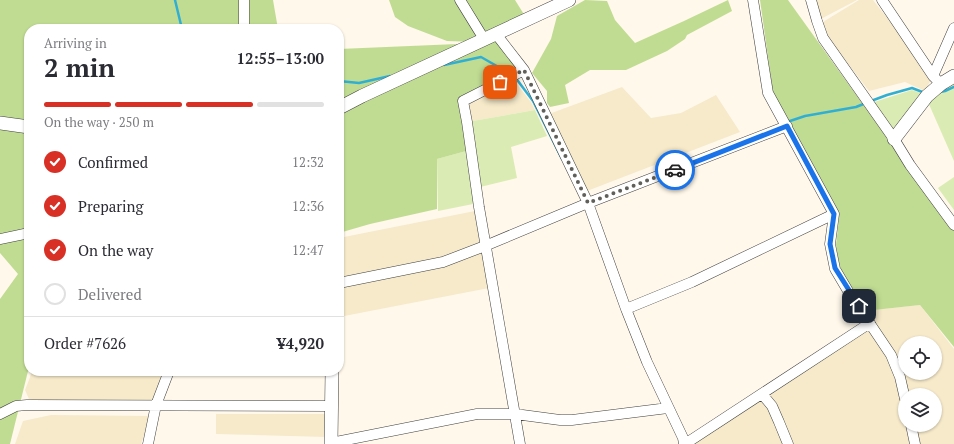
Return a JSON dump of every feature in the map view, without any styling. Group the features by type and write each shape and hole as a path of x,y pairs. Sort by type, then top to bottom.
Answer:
{"street":[{"path":"244,0 244,24"},
{"path":"460,0 490,37 524,70 588,203 626,309 647,362 685,444 870,323"},
{"path":"344,105 569,0"},
{"path":"753,0 768,93 834,214 830,244 835,268 848,291 891,355 900,377 902,388"},
{"path":"811,0 824,38 894,139 910,165 954,225"},
{"path":"882,0 937,80"},
{"path":"894,139 927,96 937,80 954,28"},
{"path":"520,444 485,246 463,100 524,70"},
{"path":"937,80 954,76"},
{"path":"0,123 24,126"},
{"path":"344,282 443,262 588,203 787,126"},
{"path":"626,309 692,282 834,214"},
{"path":"0,239 24,234"},
{"path":"148,444 156,405 167,376"},
{"path":"332,376 331,444 477,414 515,414 560,420 572,420 668,408"},
{"path":"762,394 772,406 788,444"},
{"path":"0,414 16,406 331,406"},
{"path":"912,432 915,444"}],"shaded area":[{"path":"813,0 857,0 817,21"},
{"path":"859,0 873,0 933,76 925,91 905,82 869,91 818,25"},
{"path":"513,79 531,102 535,110 467,122 464,101"},
{"path":"622,87 651,118 681,113 716,95 740,132 587,191 549,114"},
{"path":"475,211 489,288 344,316 344,237"},
{"path":"920,305 954,349 954,444 914,444 911,432 942,432 942,388 902,388 899,381 901,388 898,388 898,432 910,432 913,444 687,444 870,323 865,311"},
{"path":"30,376 161,376 155,401 44,403 29,399 25,390"},
{"path":"216,414 327,414 326,437 216,434"},
{"path":"51,415 151,416 141,444 15,444 23,421"}],"green space":[{"path":"0,0 273,0 277,24 24,24 24,376 27,376 10,444 0,444 0,299 18,274 0,253"},
{"path":"389,0 515,0 525,16 478,42 447,41 408,26 395,17"},
{"path":"585,0 607,1 615,20 635,43 728,0 732,11 687,35 685,39 667,51 626,70 590,70 565,85 569,103 550,107 547,103 547,91 532,73 551,39 557,16"},
{"path":"760,0 788,0 954,230 954,347 920,305 865,311 839,266 836,245 839,218 773,93"},
{"path":"496,38 519,71 461,100 470,150 437,159 437,209 370,224 344,232 344,49 481,43"},
{"path":"954,81 954,161 928,102"},
{"path":"912,90 924,94 891,133 871,103"},
{"path":"535,110 547,136 511,147 517,178 480,187 467,122"},
{"path":"470,150 478,203 438,211 437,159"},
{"path":"954,177 954,210 938,188"}],"waterway":[{"path":"175,0 181,24"},
{"path":"444,65 481,57 509,73"},
{"path":"344,82 359,83 390,76"},
{"path":"515,77 533,101 562,159"},
{"path":"940,92 954,87"},
{"path":"871,101 912,88 925,93"},
{"path":"787,122 805,116 856,107 866,103"}],"way so far":[{"path":"500,82 524,70 588,203 675,170"}],"route":[{"path":"675,170 787,126 834,214 830,244 835,268 848,291 859,306"}]}
